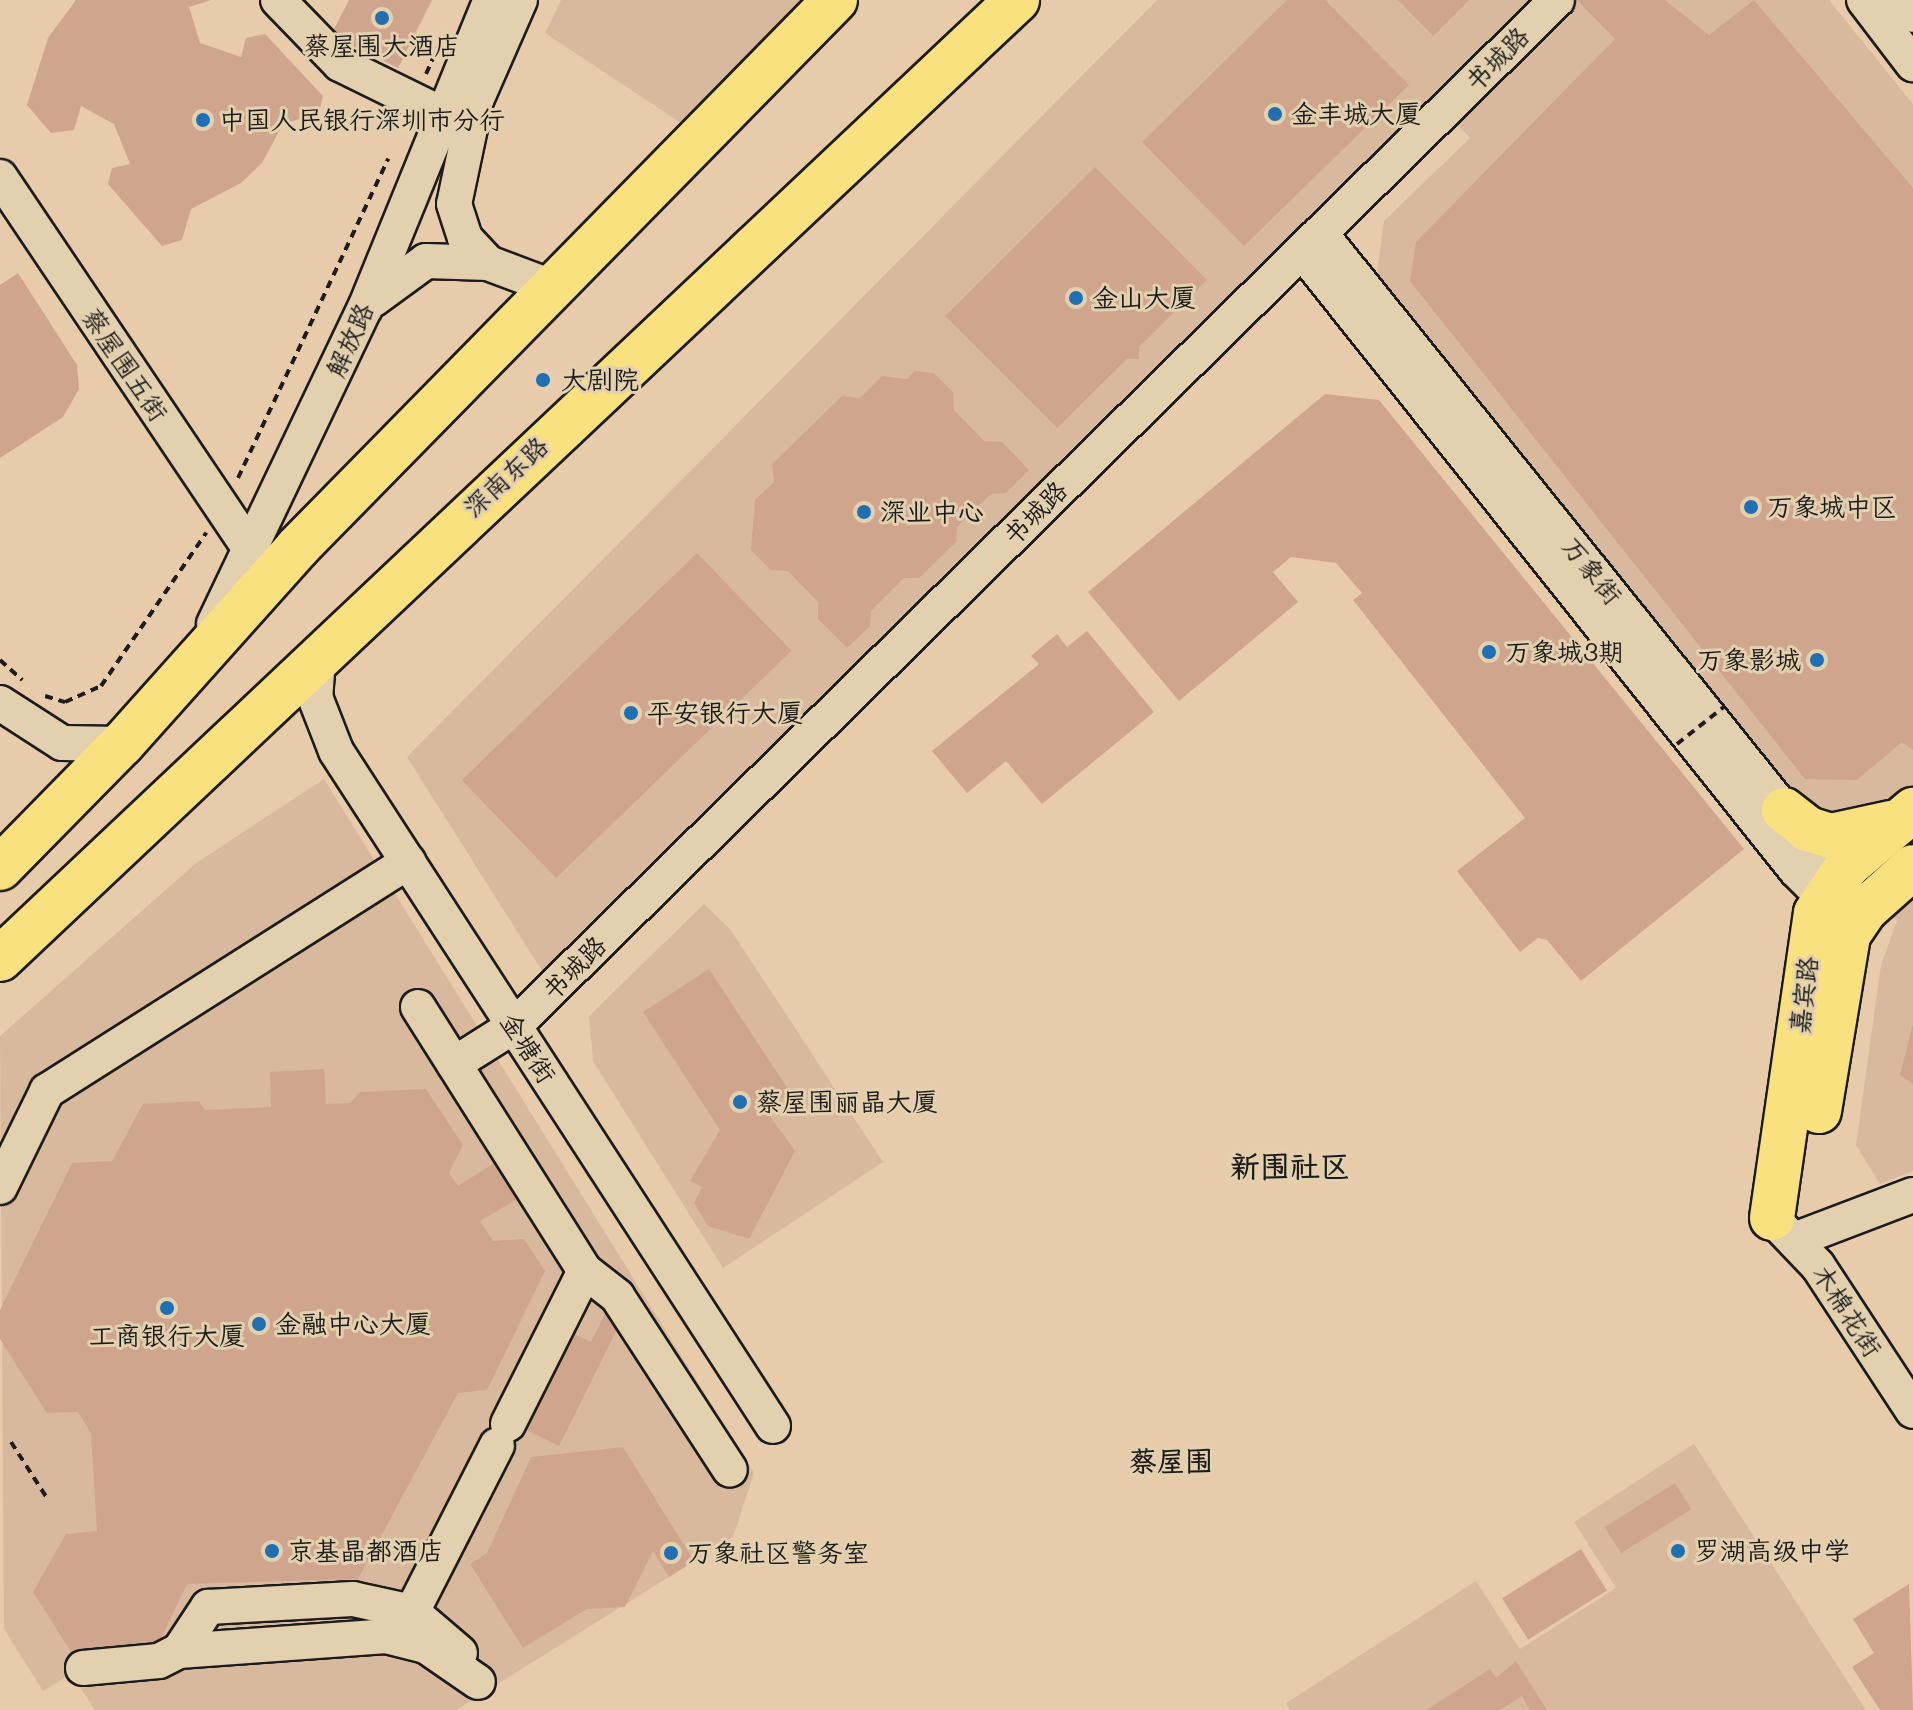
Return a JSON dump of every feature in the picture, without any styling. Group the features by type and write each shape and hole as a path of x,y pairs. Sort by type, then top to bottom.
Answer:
{"main road":[{"path":"0,868 122,744 297,548 835,0"},
{"name":"深南东路","path":"0,959 1017,0"},
{"path":"1784,810 1815,832 1844,837 1875,830 1913,810"},
{"path":"1843,910 1913,810"},
{"path":"1843,910 1913,867"},
{"name":"嘉宾路","path":"1785,1229 1843,910"}],"street":[{"path":"278,0 340,64 442,114"},
{"name":"解放路","path":"189,671 252,552 365,308 491,0"},
{"path":"488,263 458,221 456,182 476,100 520,0"},
{"name":"书城路","path":"454,1064 514,1026 1557,0"},
{"path":"1864,0 1913,64"},
{"path":"1901,0 1913,15"},
{"name":"蔡屋围五街","path":"4,194 252,552"},
{"name":"万象街","path":"1311,242 1784,810 1843,910"},
{"name":"万象街","path":"1311,242 1843,910"},
{"path":"365,308 406,270 426,261 488,263 552,287"},
{"name":"金塘街","path":"318,658 315,697 327,734 773,1426"},
{"path":"14,695 62,743 122,744"},
{"path":"0,1187 47,1091 408,862"},
{"path":"418,1007 585,1271 617,1296 730,1470"},
{"path":"1785,1229 1913,1195"},
{"name":"木棉花街","path":"1785,1229 1913,1411"},
{"path":"412,1612 585,1271"},
{"path":"83,1668 159,1661 179,1651 406,1639 443,1655 478,1683 449,1640 412,1612 353,1599 208,1607 179,1651"}],"path":[{"path":"233,487 284,391 388,159"},
{"path":"36,694 65,702 101,686 206,533"},
{"path":"0,660 14,695"},
{"path":"1677,744 1725,706"},
{"path":"11,1442 47,1498"}],"shaded area":[{"path":"561,0 811,0 687,127 545,33"},
{"path":"1157,0 1829,0 1913,104 1913,1171 1880,1184 1856,1145 1881,965 1897,921 1377,273 1384,221 1470,138 1431,98 544,974 407,757"},
{"path":"324,779 754,1473 733,1537 456,1710 95,1710 71,1674 43,1691 4,1629 0,1036 195,864"},
{"path":"704,904 730,929 883,1162 723,1268 593,1061 589,1016"},
{"name":"罗湖高级中学","path":"1694,1444 1866,1710 1290,1710 1286,1703 1476,1581 1520,1649 1616,1588 1574,1522"}],"building":[{"name":"中国人民银行深圳市分行","path":"76,0 211,0 189,7 200,43 241,57 246,38 265,34 323,96 319,113 283,124 262,163 241,183 191,209 182,240 162,246 108,184 112,168 130,164 114,124 81,106 74,130 51,133 27,105 48,38"},
{"name":"蔡屋围大酒店","path":"349,0 432,0 398,68 331,35"},
{"name":"金丰城大厦","path":"1287,0 1325,0 1409,85 1244,246 1142,142"},
{"path":"1398,0 1469,0 1433,36"},
{"name":"万象城中区","path":"1577,0 1665,0 1709,35 1754,0 1913,188 1913,750 1902,742 1857,780 1805,779 1410,281 1416,242 1615,39"},
{"name":"金山大厦","path":"1095,167 1207,280 1139,347 1139,359 1127,359 1057,428 945,316"},
{"path":"18,273 77,365 79,389 63,417 0,458 0,285"},
{"name":"深业中心","path":"915,371 934,373 953,392 954,410 984,441 1002,442 1029,470 1006,493 991,494 957,527 956,542 919,578 904,578 871,611 870,626 847,648 818,619 818,602 788,571 771,570 751,550 755,500 774,482 772,464 842,396 860,398 882,376 907,379"},
{"name":"万象城3期","path":"1325,394 1379,400 1744,849 1581,981 1547,940 1538,938 1520,952 1457,871 1525,818 1353,600 1362,593 1336,563 1291,557 1273,572 1298,602 1179,701 1088,592"},
{"name":"平安银行大厦","path":"697,553 791,651 556,878 462,780"},
{"path":"1087,631 1154,712 1042,804 1006,761 967,793 932,751 1039,664 1031,656 1057,634 1067,647"},
{"name":"蔡屋围丽晶大厦","path":"709,969 788,1089 770,1116 795,1151 749,1239 708,1226 694,1203 702,1187 690,1181 720,1130 643,1012"},
{"path":"1913,1023 1913,1084 1900,1075"},
{"name":"金融中心大厦","path":"324,1069 326,1104 350,1103 360,1092 426,1089 463,1145 449,1173 458,1186 499,1160 522,1196 480,1221 493,1241 524,1239 545,1271 487,1390 458,1393 358,1579 187,1584 154,1653 75,1658 33,1592 66,1534 97,1531 91,1433 78,1412 47,1413 0,1339 0,1310 72,1163 112,1161 143,1104 199,1101 205,1110 271,1107 270,1072"},
{"path":"605,1314 621,1321 559,1446 522,1428 570,1332 591,1342"},
{"path":"623,1447 694,1561 669,1577 653,1551 625,1607 587,1609 523,1648 470,1564 487,1553 531,1457"},
{"path":"1675,1483 1691,1509 1621,1553 1605,1527"},
{"path":"1581,1549 1607,1591 1528,1640 1502,1598"},
{"path":"1909,1584 1913,1710 1880,1710 1852,1667 1874,1653 1853,1619"},
{"path":"1516,1661 1547,1710 1530,1710 1522,1696 1500,1710 1426,1710 1490,1669 1496,1678"}],"place":[{"name":"蔡屋围大酒店","path":"382,18"},
{"name":"金丰城大厦","path":"1275,114"},
{"name":"中国人民银行深圳市分行","path":"203,120"},
{"name":"金山大厦","path":"1076,298"},
{"name":"大剧院","path":"543,380"},
{"name":"万象城中区","path":"1751,507"},
{"name":"深业中心","path":"864,512"},
{"name":"万象城3期","path":"1489,652"},
{"name":"万象影城","path":"1817,660"},
{"name":"平安银行大厦","path":"631,713"},
{"name":"蔡屋围丽晶大厦","path":"740,1102"},
{"name":"工商银行大厦","path":"167,1308"},
{"name":"金融中心大厦","path":"259,1324"},
{"name":"京基晶都酒店","path":"272,1551"},
{"name":"罗湖高级中学","path":"1678,1551"},
{"name":"万象社区警务室","path":"671,1553"}],"district":[{"name":"新围社区","path":"1290,1165"},
{"name":"蔡屋围","path":"1171,1460"}]}
